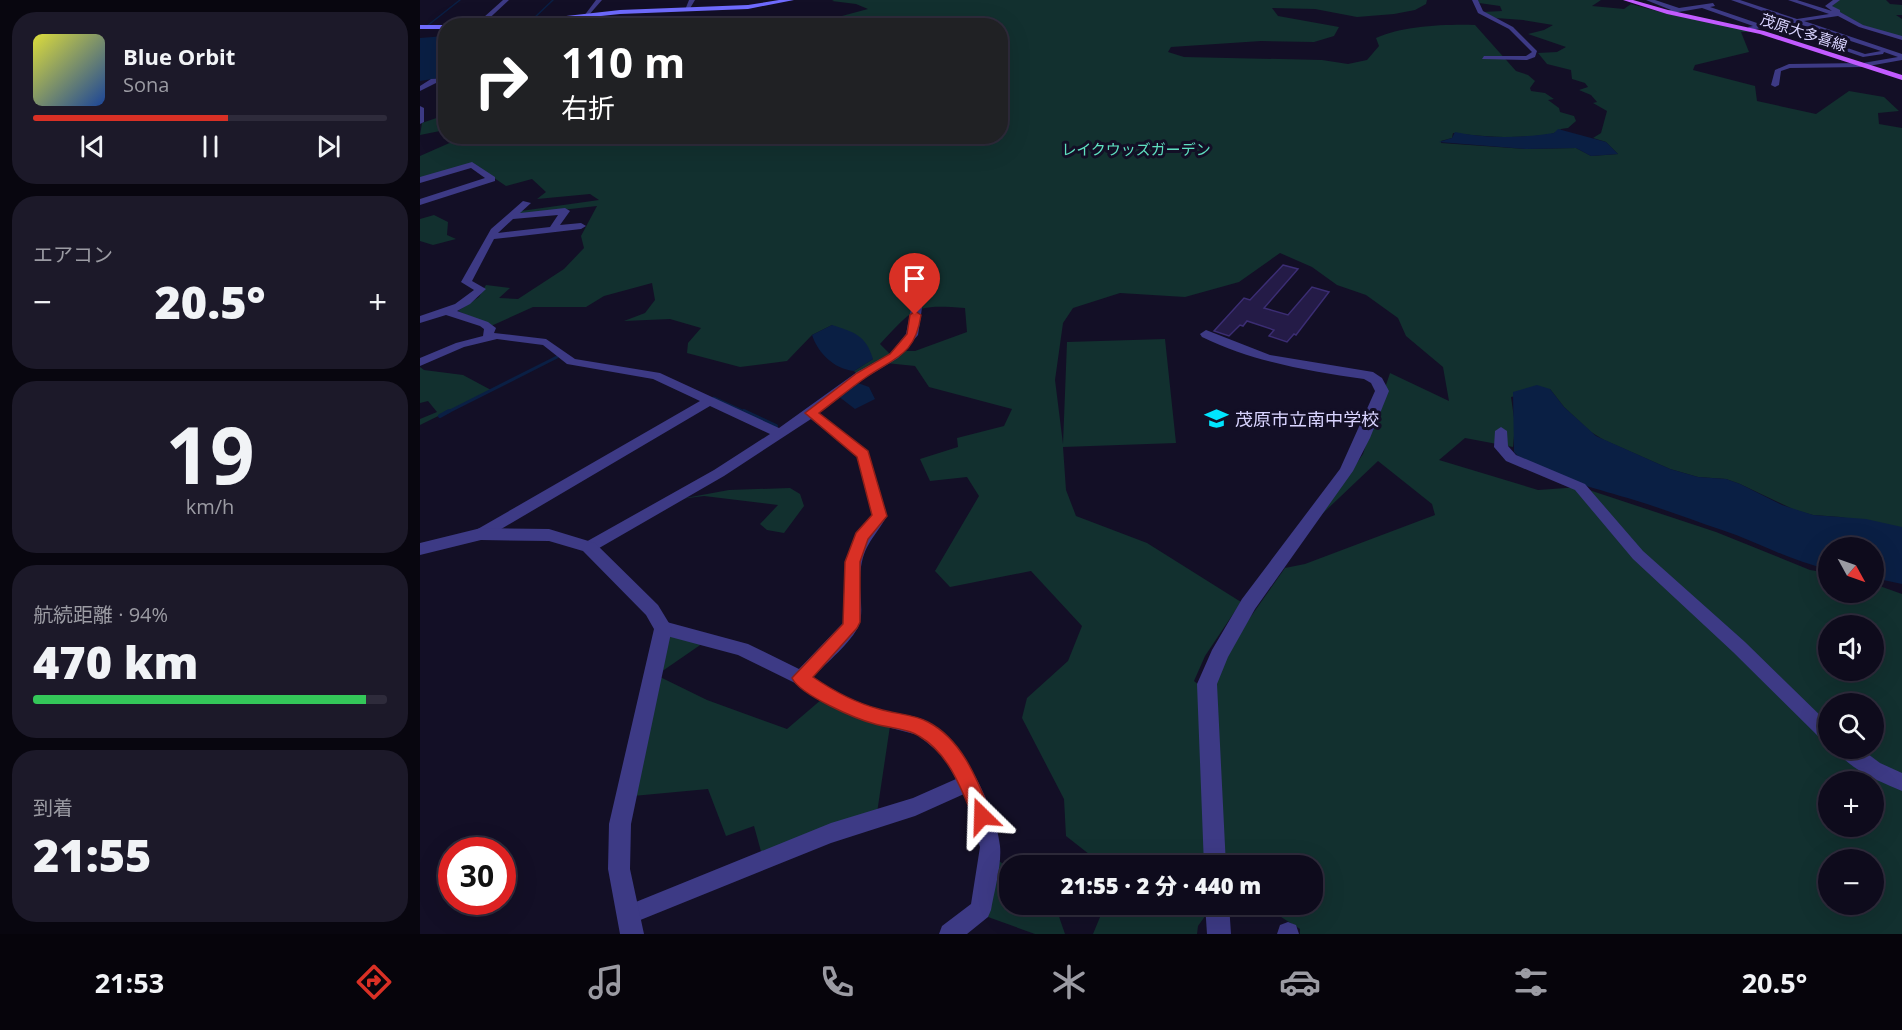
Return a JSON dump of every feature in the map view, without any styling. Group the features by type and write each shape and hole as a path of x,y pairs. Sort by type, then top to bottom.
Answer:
{"main road":[{"path":"563,18 763,6 788,0"},
{"name":"茂原大多喜線","path":"1626,0 1667,12 1750,28 1902,78"},
{"path":"420,27 438,27"}],"street":[{"path":"487,18 506,0"},
{"path":"586,15 599,0"},
{"path":"687,9 693,0"},
{"path":"1475,0 1480,12 1511,28 1535,52 1533,56 1527,58 1484,58"},
{"path":"1649,0 1678,10"},
{"path":"1656,3 1675,0"},
{"path":"1667,12 1752,0 1806,17 1838,11 1828,6 1835,1"},
{"path":"1791,0 1833,13"},
{"path":"1826,0 1835,1"},
{"path":"1737,1 1902,57"},
{"path":"1703,7 1756,25 1777,21 1724,4"},
{"path":"1750,28 1839,14 1861,26 1902,38"},
{"path":"1811,19 1902,48"},
{"path":"1774,25 1865,56 1888,51"},
{"path":"1775,85 1778,70 1784,68 1863,65 1902,57"},
{"path":"1881,61 1902,68"},
{"path":"420,89 438,81"},
{"path":"420,108 420,122"},
{"path":"420,202 492,179 471,165 423,179"},
{"path":"423,179 447,193"},
{"path":"420,320 462,306 481,289 466,282 494,231 526,204"},
{"path":"509,217 565,211 554,229"},
{"path":"491,237 581,226"},
{"path":"589,547 643,515 675,500 811,413 861,375 894,356 912,335 919,294"},
{"path":"448,312 484,324 490,328 488,337"},
{"path":"1206,334 1226,345 1276,362 1368,375 1377,381 1382,391 1362,442 1340,480 1244,607 1217,656 1207,684 1215,855"},
{"path":"420,362 460,345 488,337 546,342 571,362 656,376 779,433"},
{"path":"481,534 709,401"},
{"path":"801,678 849,628 852,622 852,562 861,537 880,516 863,454 811,413"},
{"path":"1501,431 1501,447 1511,458 1580,487 1638,555 1739,647 1818,724"},
{"path":"420,549 481,534 549,535 589,547 652,610 663,628 742,649 801,678 821,692 874,716 923,728 949,750 969,783 982,816 990,847 985,895 981,910 950,934"},
{"path":"663,628 620,824 619,868 630,928 831,833 915,807 969,783"},
{"path":"1860,759 1873,769 1902,783"},
{"path":"1218,915 1219,934"}],"green space":[{"name":"レイクウッズガーデン","path":"1427,0 1426,4 1415,10 1357,17 1315,9 1272,8 1278,16 1339,27 1334,36 1314,42 1261,41 1171,47 1168,52 1184,57 1322,60 1348,64 1367,60 1379,46 1376,38 1387,34 1424,27 1475,25 1516,71 1528,75 1535,81 1530,88 1531,91 1545,93 1554,99 1548,100 1559,108 1560,112 1574,116 1576,121 1568,128 1551,134 1502,137 1453,133 1452,138 1441,141 1441,143 1526,149 1576,148 1591,156 1618,154 1606,142 1593,138 1601,133 1607,111 1593,103 1597,102 1591,95 1579,90 1588,87 1585,83 1572,79 1571,70 1547,64 1538,53 1557,52 1566,47 1528,34 1553,25 1496,18 1483,12 1502,11 1500,6 1479,3 1478,0 1601,0 1592,6 1624,9 1631,4 1756,32 1741,32 1749,52 1695,65 1693,70 1755,86 1757,101 1816,114 1849,91 1884,97 1899,111 1878,113 1879,124 1902,128 1902,528 1840,517 1813,515 1795,510 1726,479 1698,477 1670,469 1591,432 1564,407 1550,389 1511,397 1515,425 1513,447 1465,438 1439,460 1538,490 1580,487 1716,532 1818,571 1818,603 1884,603 1884,588 1902,594 1902,934 1300,934 1300,929 1278,915 1323,915 1323,855 1090,855 1066,836 1064,799 1022,718 1027,698 1068,661 1082,626 1031,571 950,587 935,571 979,496 967,477 930,481 920,459 958,447 957,438 1004,426 1012,409 929,387 915,366 886,363 904,351 915,351 967,332 965,308 924,308 908,316 880,344 891,355 858,376 854,371 873,359 832,325 812,335 787,361 740,367 687,353 688,343 701,328 670,319 624,321 645,313 655,300 652,283 604,296 586,307 533,307 491,326 458,311 479,297 486,285 510,288 499,298 518,299 564,269 584,248 581,236 597,206 517,215 521,211 599,200 590,194 537,199 546,192 532,179 506,186 472,163 420,178 420,156 447,144 1008,144 1008,18 834,18 868,9 856,4 832,1","holes":["1280,253 1312,267 1337,285 1366,295 1398,318 1406,336 1443,367 1449,401 1390,373 1363,454 1320,516 1378,461 1432,504 1435,515 1305,564 1285,568 1223,656 1211,695 1194,681 1205,656 1241,602 1147,543 1076,516 1066,490 1063,447 1176,443 1165,339 1067,342 1063,444 1055,380 1063,323 1073,308 1120,293 1185,297 1239,282"]},
{"path":"1839,0 1886,0 1890,4 1902,5 1902,15 1896,15 1902,19 1902,38 1862,25 1831,7"},
{"path":"766,16 777,18 726,18"},
{"path":"438,117 438,131 420,135 422,123"},
{"path":"434,215 448,222 447,235 456,239 433,245 420,241 420,219"},
{"path":"420,367 424,370 463,375 491,390 420,425 420,419 437,412 428,401 420,403"},
{"path":"790,488 800,494 804,506 784,533 767,530 760,524 778,505 704,496 680,499 729,490"},
{"path":"675,632 706,641 661,672 665,639"},
{"path":"660,677 707,700 787,729 822,699 890,726 877,813 762,855 754,826 726,836 708,789 633,796"},
{"path":"993,857 999,861 999,915 1058,915 1065,934 1035,934 988,917"},
{"path":"1101,915 1206,915 1198,926 1197,934 1093,934"}],"water":[{"path":"438,37 438,78 420,81 420,38"},
{"path":"1558,129 1606,142 1618,154 1591,156 1576,148 1526,149 1439,142 1452,138 1455,132 1479,136 1517,137 1554,133"},
{"path":"832,325 847,330 863,340 873,359 854,371 840,367 828,359 818,348 812,335"},
{"path":"855,382 869,387 875,399 855,409 838,396"},
{"path":"1537,385 1550,389 1564,407 1596,436 1670,469 1698,477 1726,479 1782,505 1813,515 1866,519 1902,527 1902,584 1884,580 1884,537 1818,537 1818,567 1722,530 1536,467 1514,452 1513,392"}],"building":[{"path":"1283,265 1298,269 1264,308 1288,315 1312,287 1329,292 1296,335 1294,334 1287,342 1269,336 1274,330 1247,321 1229,336 1214,331 1244,298 1250,300"}],"waterway":[{"path":"427,26 460,0"},
{"path":"534,18 553,0"},
{"path":"446,413 557,357"},
{"path":"714,398 747,413"},
{"path":"440,416 449,411"},
{"path":"744,411 776,426"}],"place":[{"name":"茂原市立南中学校","path":"1217,419"}],"route":[{"path":"915,315 912,335 894,356 861,375 811,413 863,454 880,509 880,516 861,537 852,562 852,622 849,628 801,678 821,692 874,716 923,728 949,750 969,783 982,816"}]}
